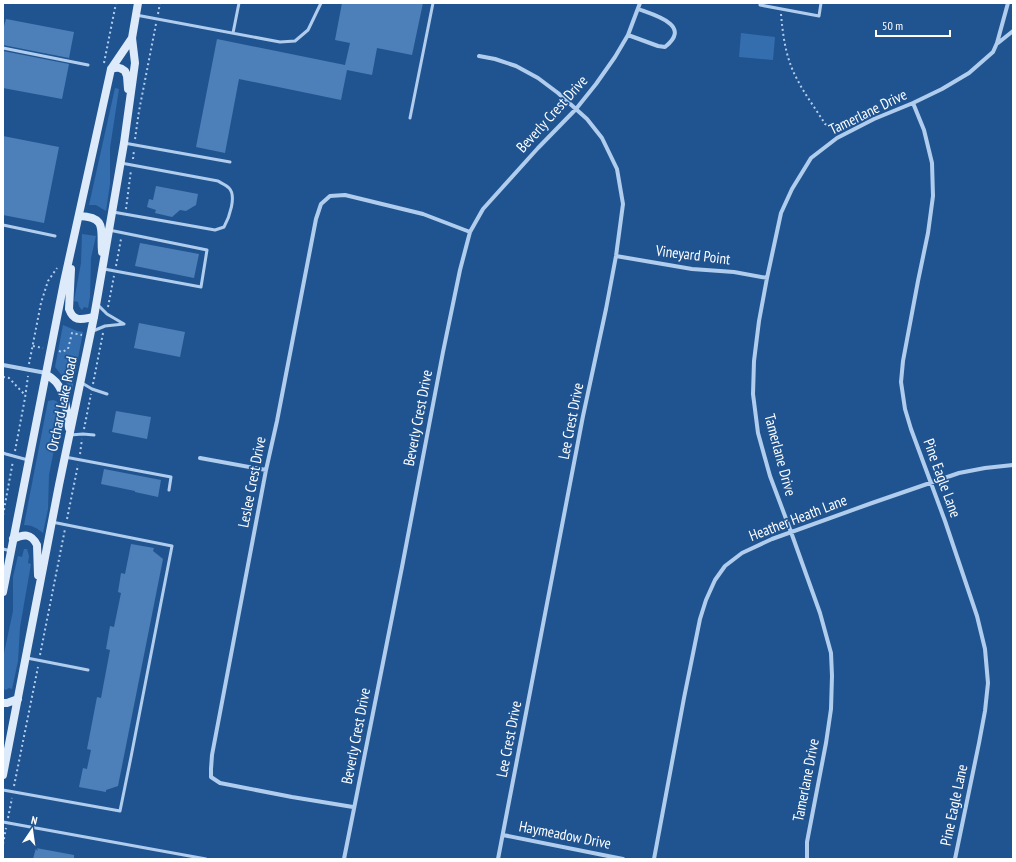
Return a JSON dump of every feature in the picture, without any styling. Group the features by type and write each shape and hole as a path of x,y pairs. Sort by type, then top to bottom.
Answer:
{"main road":[{"name":"Orchard Lake Road","path":"3,775 52,522 97,303 113,212 135,63 132,38 138,3"},
{"name":"Orchard Lake Road","path":"3,592 7,550 13,539 64,282 79,216 107,68 132,38"},
{"path":"107,68 117,67 126,71 129,107"},
{"path":"79,216 94,217 100,222 103,267"},
{"path":"74,240 68,309 71,315 75,318 82,319 94,317"},
{"path":"46,374 56,382 62,394 68,416 70,435"},
{"path":"13,539 27,535 35,541 37,545 39,590"},
{"path":"3,703 18,699"}],"street":[{"name":"Beverly Crest Drive","path":"344,859 404,559 447,330 470,232 483,209 538,148 576,109 596,84 628,35 640,3"},
{"name":"Tamerlane Drive","path":"807,859 807,842 826,744 831,709 832,676 830,653 820,613 770,476 758,433 753,394 754,361 767,278 781,214 792,189 811,158 838,137 874,119 942,89 969,73 992,52 997,43 1008,3"},
{"path":"628,35 658,46 665,47 675,36 674,28 662,17 638,9"},
{"name":"Tamerlane Drive","path":"997,43 1013,31"},
{"name":"Lee Crest Drive","path":"480,56 516,66 538,78 558,93 587,119 602,138 617,169 623,204 616,256 606,309 583,416 498,859"},
{"name":"Pine Eagle Lane","path":"913,103 924,130 932,163 933,196 928,233 903,361 901,382 905,408 977,616 985,649 988,683 985,711 955,859"},
{"name":"Leslee Crest Drive","path":"354,807 220,783 211,777 212,755 266,470 277,421 316,219 321,204 330,196 345,195 423,214 470,232"},
{"name":"Vineyard Point","path":"616,256 692,269 734,272 767,278"},
{"path":"3,365 46,374"},
{"path":"200,458 266,470"},
{"name":"Heather Heath Lane","path":"654,859 700,619 706,600 715,580 725,566 742,553 772,539 930,483 960,473 985,468 1013,465"},
{"name":"Haymeadow Drive","path":"503,835 624,859"}],"lane":[{"path":"232,33 239,3"},
{"path":"136,15 280,42 296,41 308,30 321,3"},
{"path":"410,118 433,3"},
{"path":"760,3 760,5 819,16 821,3"},
{"path":"3,48 88,65"},
{"path":"124,143 230,162"},
{"path":"113,212 215,230 224,227 229,219 233,196 229,188 218,181 120,163"},
{"path":"3,225 55,236"},
{"path":"103,267 115,271 200,287 207,250 109,230"},
{"path":"91,332 105,326 124,324 107,314 97,303"},
{"path":"81,382 92,389 107,394"},
{"path":"70,435 94,435"},
{"path":"3,453 29,460"},
{"path":"65,457 171,477 169,490"},
{"path":"3,790 120,811 172,546 52,522"},
{"path":"26,658 88,670"},
{"path":"3,822 206,859"}],"path":[{"path":"107,68 116,3"},
{"path":"125,214 140,111 160,3"},
{"path":"781,9 785,50 796,79 825,124 832,129 838,137"},
{"path":"107,314 122,233"},
{"path":"3,515 41,303 48,281 57,269 58,263"},
{"path":"3,844 105,326"},
{"path":"57,351 62,352 68,349 72,333 81,335"},
{"path":"33,346 37,347"},
{"path":"3,377 9,378 25,395"}],"shaded area":[{"path":"741,33 775,37 773,60 739,57"},
{"path":"115,88 119,89 110,148 110,184 106,211 96,205 89,205"},
{"path":"82,234 96,236 91,258 90,297 88,308 84,307 82,310 78,302 74,301 81,263"},
{"path":"63,325 83,332 72,390 69,388 64,378 55,367"},
{"path":"53,400 58,403 59,424 49,475 48,509 43,533 34,527 24,525 48,401"},
{"path":"24,549 27,549 29,556 28,563 31,564 20,627 18,661 12,689 9,688 6,690 4,689 3,683 3,658 13,611 13,577 18,556 22,557"}],"building":[{"path":"342,3 423,3 412,55 377,48 372,75 347,70 341,100 239,79 225,153 196,147 217,39 345,65 350,43 335,40"},
{"path":"6,19 74,32 69,58 3,45 3,26"},
{"path":"3,51 69,64 62,99 3,88"},
{"path":"3,136 59,147 44,223 3,215"},
{"path":"156,186 198,194 196,205 186,211 180,210 172,217 155,213 156,210 147,207 149,199 153,200"},
{"path":"140,243 199,254 194,278 135,266"},
{"path":"139,323 185,332 180,357 134,348"},
{"path":"116,411 151,417 147,439 112,432"},
{"path":"104,469 161,480 158,497 101,484"},
{"path":"131,544 154,548 153,551 163,559 118,786 106,790 106,792 79,787 83,768 87,769 91,750 87,749 97,697 101,698 110,650 106,649 110,626 114,627 121,593 118,592 121,573 125,574"},
{"path":"36,848 74,855 74,859 33,859"}]}
